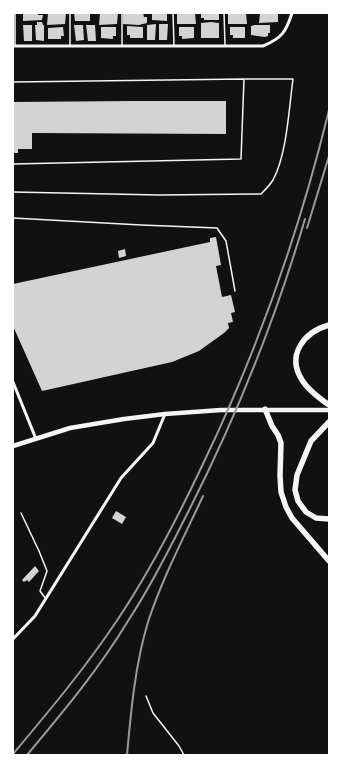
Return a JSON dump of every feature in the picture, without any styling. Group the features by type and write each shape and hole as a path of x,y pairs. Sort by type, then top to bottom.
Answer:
{"highway":[{"path":"329,325 313,331 305,338 299,348 296,359 297,370 301,378 313,392 329,405"},
{"path":"264,409 281,443 281,492 286,507 292,518 329,561"},
{"path":"329,422 316,434 306,451 297,475 295,490 298,501 306,512 316,518 329,519"}],"main road":[{"path":"13,446 70,428 166,414 221,410 329,410"}],"street":[{"path":"14,46 263,46 284,34 292,13"},
{"path":"13,382 36,439"},
{"path":"13,640 35,616 121,478 153,443 166,414"}],"lane":[{"path":"14,46 16,13"},
{"path":"70,13 70,46"},
{"path":"122,13 122,46"},
{"path":"173,13 174,46"},
{"path":"224,13 225,46"},
{"path":"13,164 241,159 244,79"},
{"path":"13,82 293,79 284,147 272,182 260,194 159,195 13,192"},
{"path":"13,218 217,228 226,241 235,291"},
{"path":"20,513 47,571 40,590 46,599"}],"path":[{"path":"146,696 153,714 179,746 184,755"}],"building":[{"path":"23,13 38,13 38,15 43,15 42,20 23,21"},
{"path":"48,13 66,13 65,24 47,25"},
{"path":"74,13 90,13 90,21 75,21"},
{"path":"100,13 118,13 117,24 99,25"},
{"path":"123,13 143,13 144,17 147,17 147,23 139,25 123,24"},
{"path":"152,13 167,13 167,21 152,20"},
{"path":"177,13 195,13 196,24 177,24"},
{"path":"201,13 219,13 219,20 204,20 204,18 201,18"},
{"path":"228,13 246,13 247,24 228,24"},
{"path":"260,13 278,13 278,22 259,23"},
{"path":"37,22 42,22 44,25 44,41 36,40 35,25 37,25"},
{"path":"201,23 219,23 219,38 201,38"},
{"path":"156,24 155,40 147,40 147,25"},
{"path":"159,24 168,24 167,40 159,40"},
{"path":"23,25 32,25 32,41 24,41"},
{"path":"74,25 83,25 84,40 76,41"},
{"path":"86,25 95,25 96,41 88,41"},
{"path":"270,25 270,33 268,33 268,36 251,35 251,26"},
{"path":"127,26 143,27 143,38 130,38 130,35 127,35"},
{"path":"63,27 64,36 61,36 61,39 48,39 48,28"},
{"path":"101,27 116,27 116,36 113,36 113,39 101,38"},
{"path":"179,27 194,27 194,38 182,39 182,36 179,36"},
{"path":"230,27 245,27 245,38 233,38 233,35 230,35"},
{"path":"226,101 226,134 32,133 32,149 18,149 18,153 13,153 13,102"},
{"path":"216,237 221,265 216,266 222,297 231,295 235,312 231,313 233,322 228,323 229,328 224,333 199,351 172,362 42,391 13,326 13,284 210,242 210,238"},
{"path":"125,249 126,256 119,258 118,251"},
{"path":"116,511 126,517 122,524 112,518"},
{"path":"35,566 39,571 29,582 27,580 24,582 22,580"}],"railway":[{"path":"13,754 54,705 106,637 130,601 152,563 193,486 241,380 275,291 304,201 329,110"},
{"path":"307,228 329,156"},
{"path":"27,755 93,673 117,639 143,597 170,547 219,448 251,374 280,297 305,219"},
{"path":"127,755 137,671 148,622 167,574 203,496"}]}
